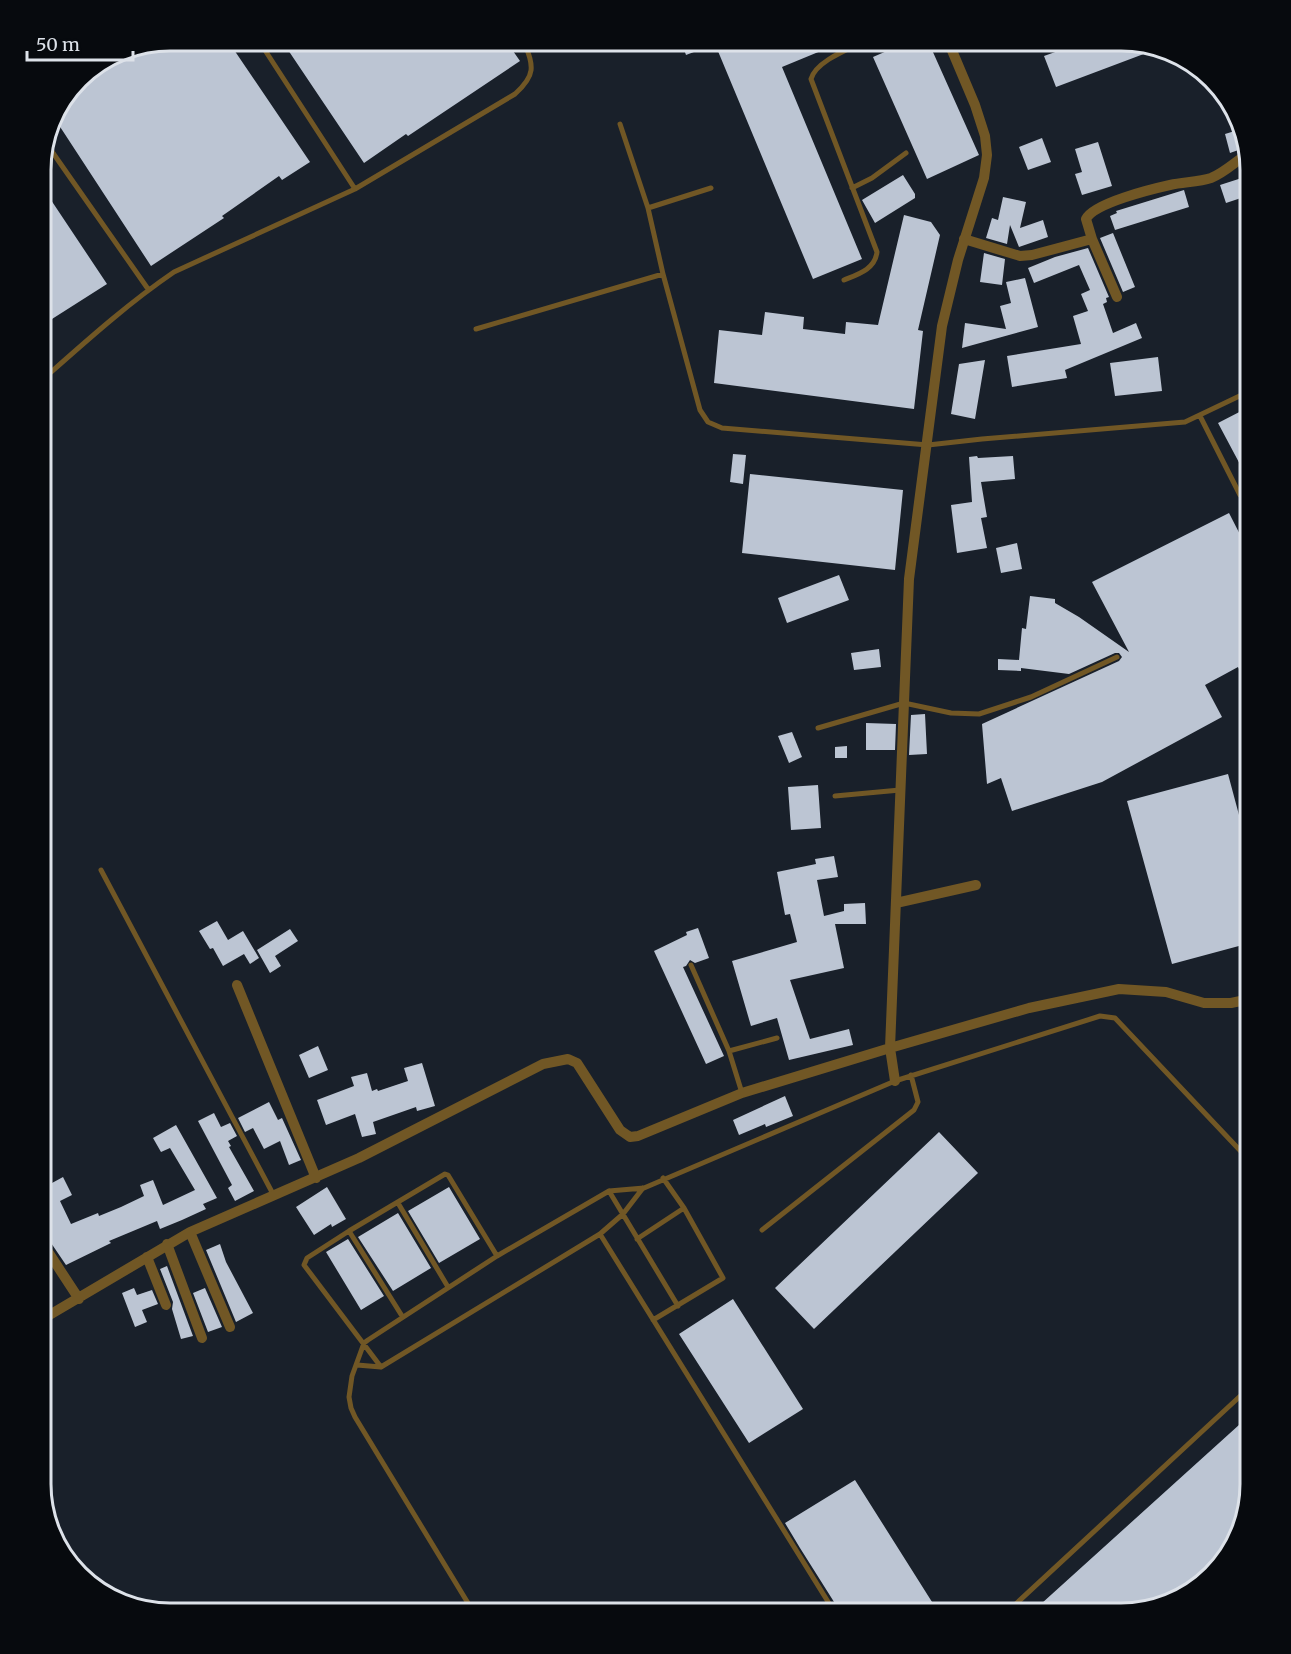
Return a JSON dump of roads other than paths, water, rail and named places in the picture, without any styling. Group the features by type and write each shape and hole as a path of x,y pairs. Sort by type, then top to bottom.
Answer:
{"street":[{"path":"895,1081 890,1048 909,579 942,326 964,239 984,178 987,156 985,136 975,105 952,51"},
{"path":"1117,297 1092,239 1086,219 1089,213 1111,203 1170,185 1212,178 1240,159"},
{"path":"964,239 1020,256 1092,239"},
{"path":"896,903 976,885"},
{"path":"237,985 316,1178"},
{"path":"51,1314 190,1232 273,1194 316,1178 543,1064 568,1059 577,1063 620,1130 630,1137 638,1136 742,1093 1029,1008 1119,989 1166,992 1204,1002 1240,1001"},
{"path":"190,1232 230,1326"},
{"path":"167,1244 202,1338"},
{"path":"51,1257 79,1299"},
{"path":"147,1257 166,1305"}],"lane":[{"path":"266,51 355,189"},
{"path":"51,372 148,289 174,272 355,189 515,94 527,83 533,65 528,51"},
{"path":"844,280 864,272 874,263 877,252 811,79 821,64 846,51"},
{"path":"620,124 648,208 663,274 700,410 708,422 722,428 927,446 982,439 1185,422 1240,396"},
{"path":"53,151 148,289"},
{"path":"852,188 872,178 906,153"},
{"path":"648,208 711,188"},
{"path":"476,329 663,274"},
{"path":"1200,416 1240,495"},
{"path":"818,728 904,703 951,713 979,714 1031,697 1117,657"},
{"path":"836,796 900,790"},
{"path":"101,870 273,1194"},
{"path":"691,965 729,1051 742,1093"},
{"path":"467,1603 351,1408 349,1397 352,1376 364,1343 496,1256 609,1191 644,1188 895,1081 1093,1017 1115,1018 1240,1149"},
{"path":"729,1051 777,1038"},
{"path":"762,1230 916,1108 918,1102 911,1075"},
{"path":"381,1367 304,1265 307,1258 442,1176 448,1175 496,1256"},
{"path":"653,1320 723,1278 684,1208 663,1178"},
{"path":"357,1365 381,1367 600,1234 623,1214 644,1188"},
{"path":"609,1191 678,1306"},
{"path":"398,1203 448,1287"},
{"path":"637,1239 684,1208"},
{"path":"349,1231 402,1316"},
{"path":"600,1234 828,1603"},
{"path":"1017,1603 1240,1397"}]}
